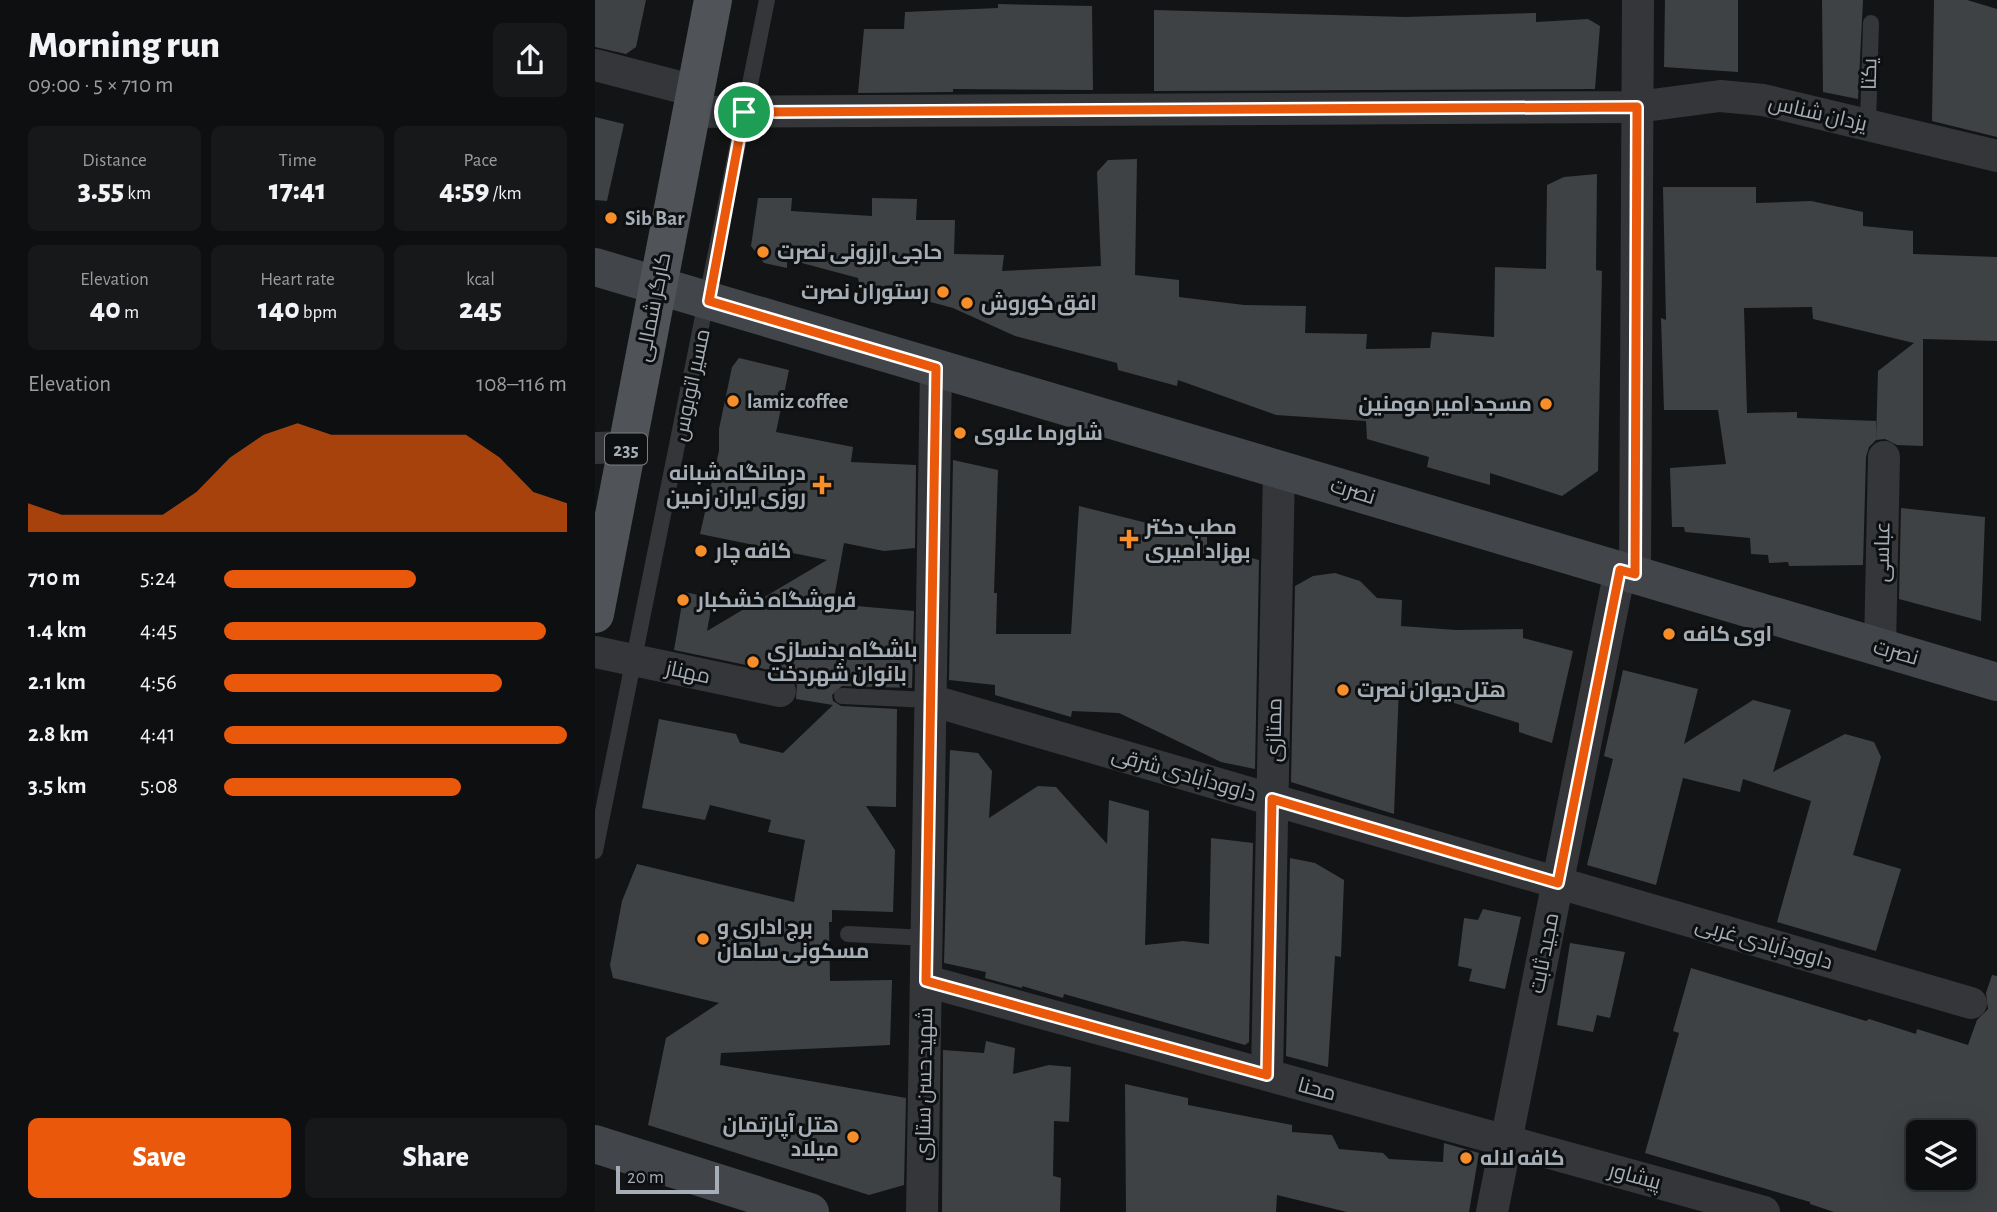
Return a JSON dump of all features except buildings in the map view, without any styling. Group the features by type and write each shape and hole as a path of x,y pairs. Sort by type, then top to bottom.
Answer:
{"main road":[{"name":"کارگر شمالی","path":"595,614 611,447 657,285 713,0"},
{"path":"595,267 657,285"},
{"name":"نصرت","path":"657,285 1997,681"},
{"path":"595,1144 810,1212"}],"street":[{"name":"مجید ثابت","path":"1492,1212 1558,883 1627,572 1638,0"},
{"name":"یزدان شناس","path":"595,65 693,102 744,112 1637,107 1698,98 1737,97 1868,124 1997,156"},
{"name":"شهید حسن ستاری","path":"922,1212 936,368"},
{"name":"عباسی","path":"1880,647 1884,457"},
{"name":"ممتازی","path":"1267,1075 1279,469"},
{"name":"مهناز","path":"595,652 780,691"},
{"name":"داوودآبادی شرقی","path":"930,700 1558,883"},
{"name":"داوودآبادی غربی","path":"1558,883 1971,1003"},
{"name":"محنا","path":"926,981 1506,1141"},
{"name":"پیشاور","path":"1506,1141 1764,1212"}],"lane":[{"name":"مسیر اتوبوس","path":"595,851 632,660 709,301 767,0"},
{"name":"یکتا","path":"1868,124 1871,23"},
{"path":"842,696 930,700"},
{"path":"848,934 927,938"}],"place":[{"name":"Sib Bar","path":"611,218"},
{"name":"حاجی ارزونی نصرت","path":"763,252"},
{"name":"رستوران نصرت","path":"943,292"},
{"name":"افق کوروش","path":"967,303"},
{"name":"lamiz coffee","path":"733,401"},
{"name":"مسجد امیر مومنین","path":"1546,404"},
{"name":"شاورما علاوی","path":"960,433"},
{"name":"درمانگاه شبانه روزی ایران زمین","path":"822,485"},
{"name":"مطب دکتر بهزاد امیری","path":"1129,539"},
{"name":"کافه چار","path":"701,551"},
{"name":"فروشگاه خشکبار","path":"683,600"},
{"name":"اوی کافه","path":"1669,634"},
{"name":"باشگاه بدنسازی بانوان شهردخت","path":"753,662"},
{"name":"هتل دیوان نصرت","path":"1343,690"},
{"name":"برج اداری و مسکونی سامان","path":"703,939"},
{"name":"هتل آپارتمان میلاد","path":"853,1137"},
{"name":"کافه لاله","path":"1466,1158"}],"route":[{"path":"1637,107 1635,574 1620,570 1558,883 1272,799 1267,1075 926,981 936,368 709,301 744,112 1637,107"}]}
